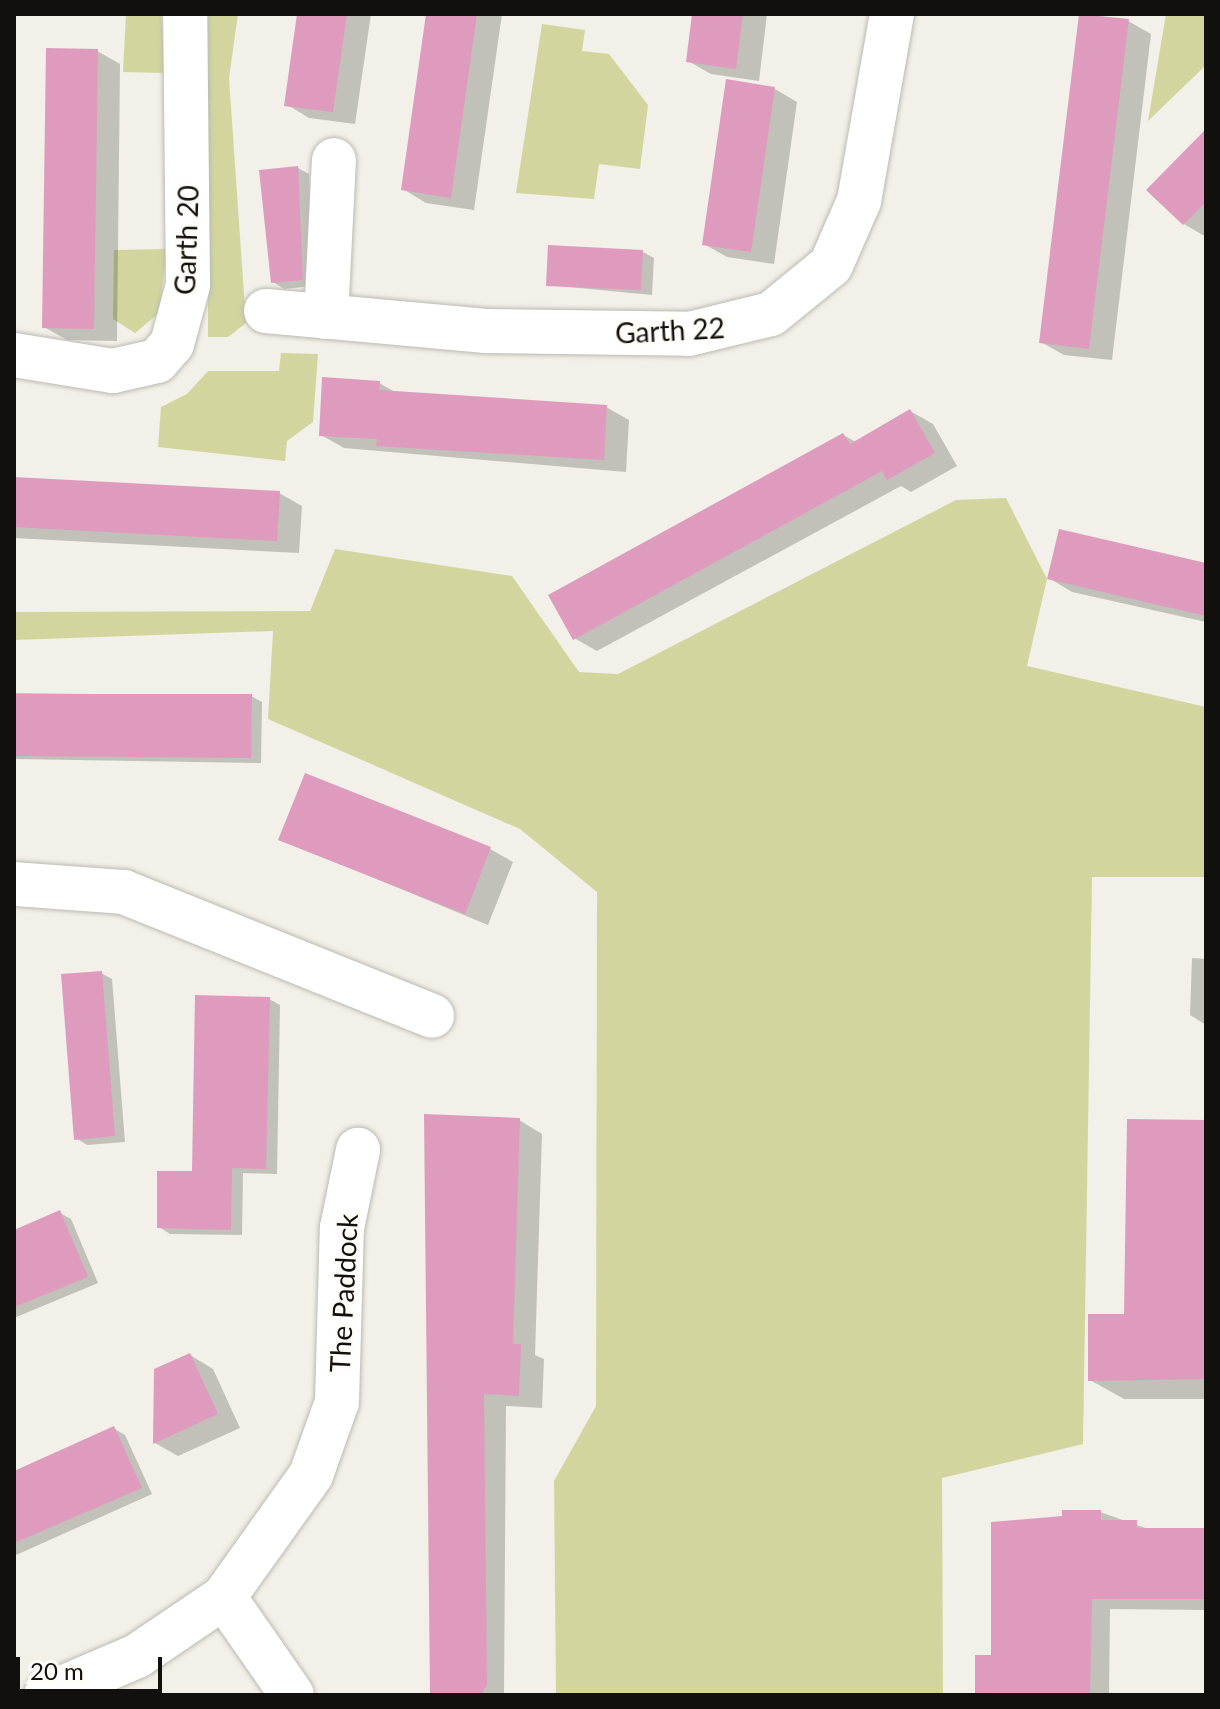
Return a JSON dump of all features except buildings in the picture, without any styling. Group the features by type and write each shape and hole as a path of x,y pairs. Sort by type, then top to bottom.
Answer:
{"street":[{"name":"Garth 20","path":"14,355 113,371 157,361 172,344 188,285 185,14"},
{"name":"Garth 22","path":"266,311 486,331 689,334 771,314 831,265 859,201 892,14"},
{"path":"326,317 334,160"},
{"path":"14,884 124,892 432,1016"},
{"name":"The Paddock","path":"46,1695 137,1656 224,1597 311,1475 337,1402 342,1228 358,1150"},
{"path":"224,1597 292,1695"}],"green space":[{"path":"126,14 161,14 165,73 123,72"},
{"path":"208,14 238,14 229,78 246,323 228,337 208,337"},
{"path":"1166,14 1206,14 1206,65 1148,121"},
{"path":"542,24 585,30 582,51 609,54 648,105 640,169 599,164 594,199 516,193"},
{"path":"167,249 159,313 135,333 113,319 114,250"},
{"path":"281,353 318,354 313,422 287,441 285,461 158,447 161,407 187,394 208,371 279,371"},
{"path":"1006,498 1047,579 1027,666 1206,707 1206,877 1092,877 1083,1444 942,1478 943,1695 556,1695 554,1481 596,1406 597,892 520,829 268,719 273,631 14,640 14,612 310,611 335,549 512,576 579,672 618,674 956,500"}]}
